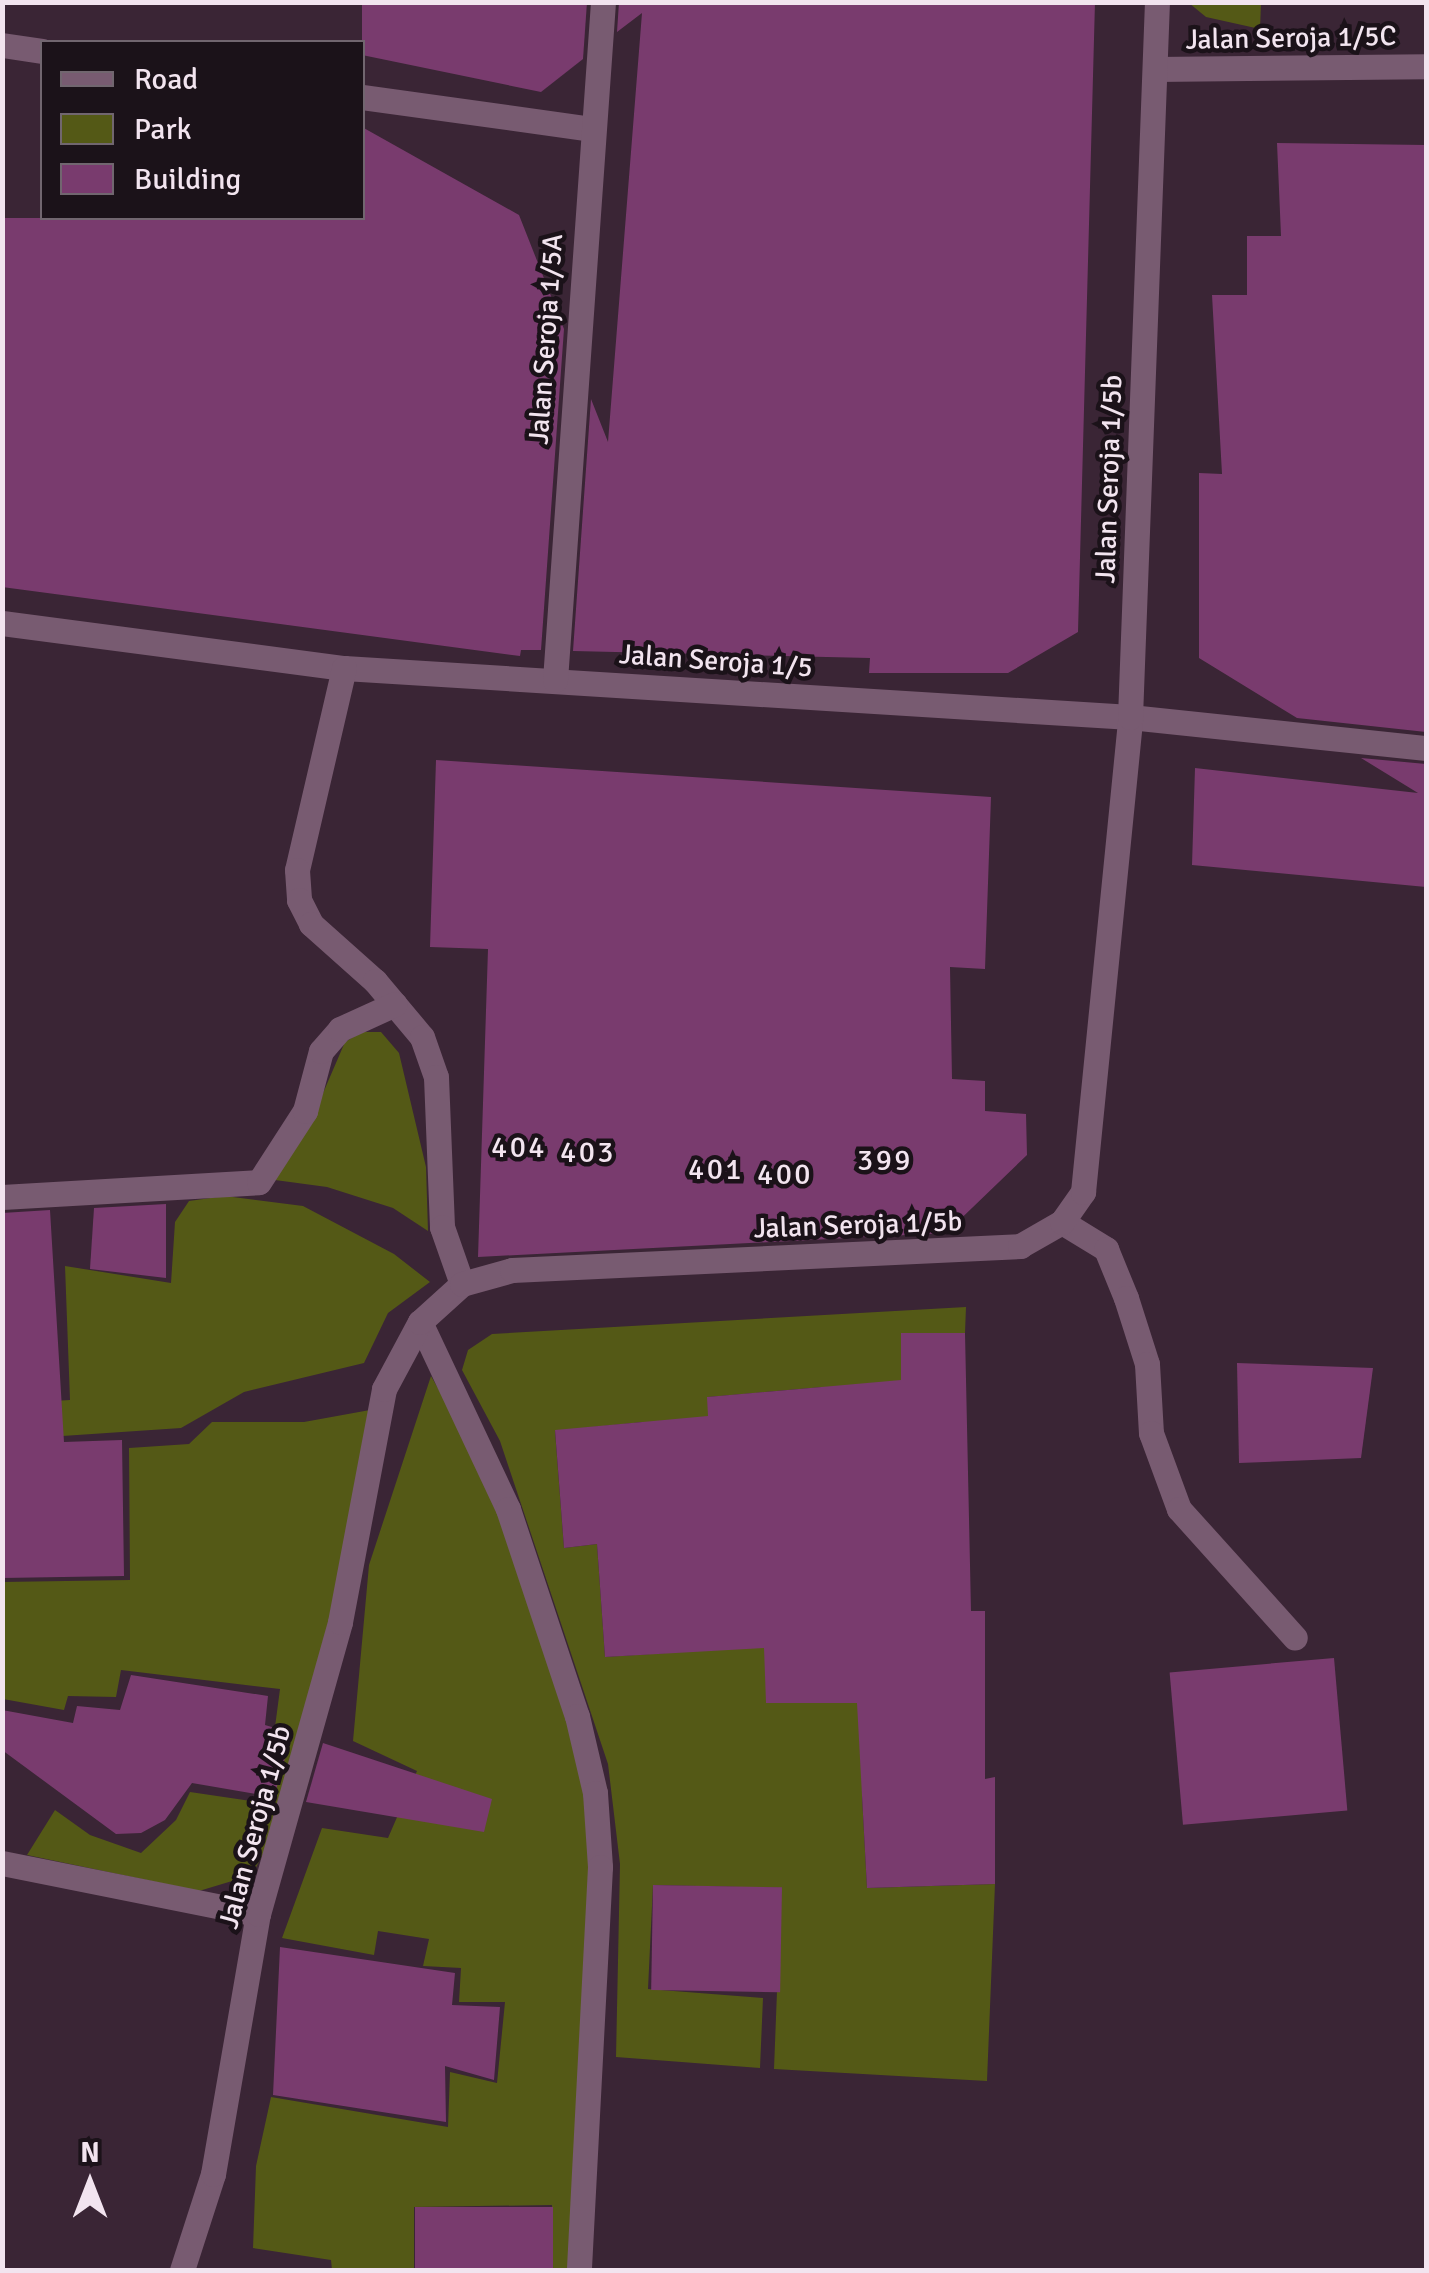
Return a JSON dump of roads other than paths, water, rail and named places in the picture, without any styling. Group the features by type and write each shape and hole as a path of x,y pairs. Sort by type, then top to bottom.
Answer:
{"street":[{"name":"Jalan Seroja 1/5A","path":"555,680 603,2"},
{"name":"Jalan Seroja 1/5b","path":"182,2270 217,2158 258,1914 336,1641 384,1389 420,1322 462,1284 512,1270 1004,1248 1062,1222 1083,1192 1130,716 1157,2"},
{"path":"2,45 40,51"},
{"name":"Jalan Seroja 1/5C","path":"1155,69 1426,66"},
{"path":"365,96 592,130"},
{"name":"Jalan Seroja 1/5","path":"2,622 344,668 1130,716 1426,748"},
{"path":"344,668 297,870 299,900 311,924 394,1004 422,1037 436,1077 442,1226 462,1284"},
{"path":"2,1197 259,1182 305,1111 321,1050 340,1029 394,1004"},
{"path":"1062,1222 1106,1250 1126,1298 1147,1364 1150,1433 1180,1509 1296,1638"},
{"path":"420,1322 508,1509 577,1716 595,1793 600,1867 578,2270"},
{"path":"2,1863 258,1914"}],"district":[{"name":"404","path":"519,1148"},
{"name":"403","path":"588,1153"},
{"name":"399","path":"885,1161"},
{"name":"401","path":"716,1170"},
{"name":"400","path":"785,1175"}]}
